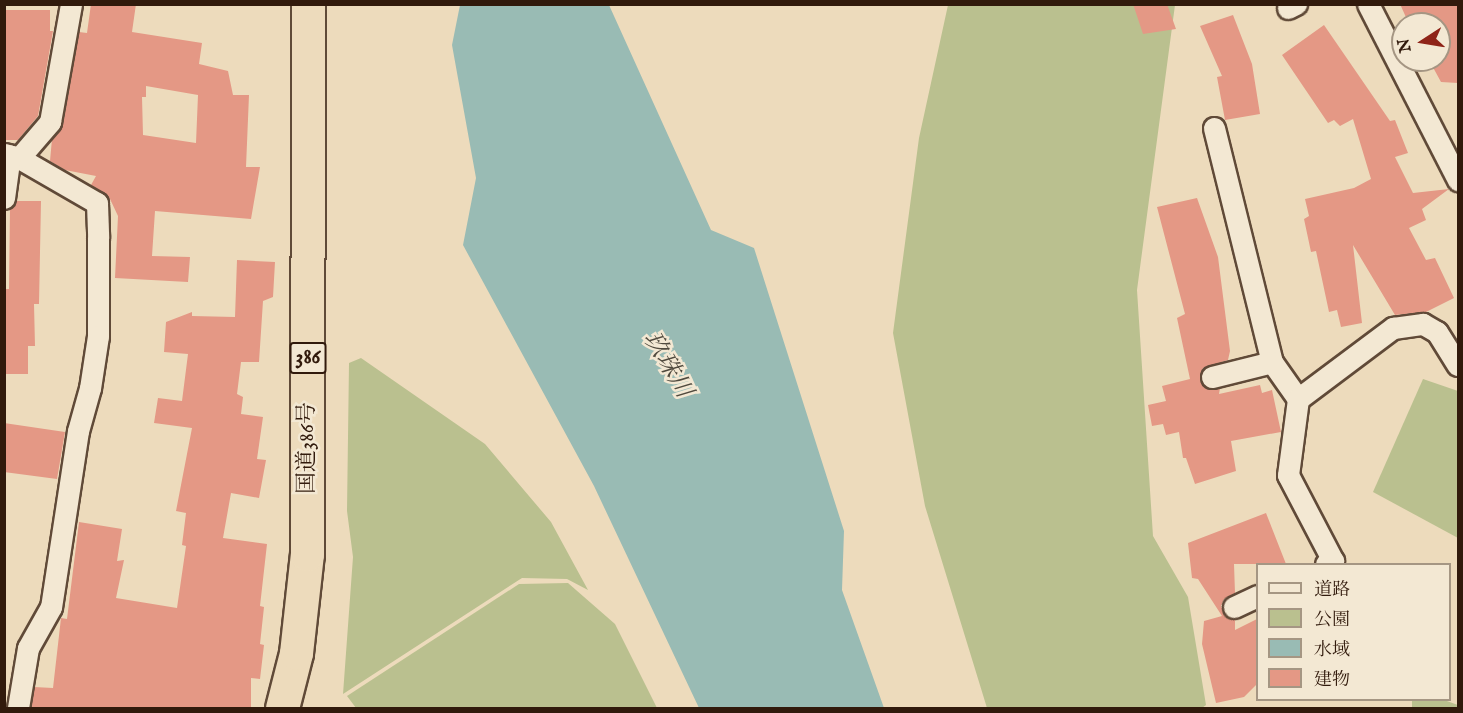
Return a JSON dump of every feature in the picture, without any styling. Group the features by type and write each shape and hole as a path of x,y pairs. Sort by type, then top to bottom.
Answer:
{"highway":[{"name":"国道386号","path":"282,708 296,653 307,554 308,4"}],"street":[{"path":"4,198 11,156 50,122 71,4"},
{"path":"1368,4 1458,180"},
{"path":"1214,128 1272,362 1298,399 1288,475 1333,561 1328,563"},
{"path":"11,156 97,203 98,336 78,431 51,607 28,648 18,708"},
{"path":"1298,399 1393,328 1423,324 1437,332 1458,366"},
{"path":"1212,377 1272,362"},
{"path":"1234,607 1256,596"}],"green space":[{"path":"948,5 1175,5 1137,290 1153,536 1188,597 1206,705 1202,708 987,708 925,506 893,333 919,138"},
{"path":"361,358 485,444 551,522 588,590 567,579 522,578 343,694 353,557 347,511 349,363"},
{"path":"1423,379 1458,391 1458,538 1373,492"},
{"path":"568,583 615,624 657,708 356,708 347,696 519,584"},
{"path":"1412,701 1447,701 1458,705 1458,708 1412,708"}],"water":[{"name":"玖珠川","path":"460,5 609,5 711,230 754,248 844,531 842,590 884,708 699,708 594,486 463,245 476,178 452,45"}],"building":[{"path":"91,4 136,4 132,32 202,43 199,64 228,71 233,95 249,95 246,167 260,167 251,219 155,211 152,256 190,257 188,282 115,278 118,216 110,199 91,185 96,176 65,170 50,161 52,139 63,124 79,32 87,33","holes":["146,86 198,95 196,143 143,135 142,97 146,97"]},
{"path":"1133,4 1167,4 1176,29 1143,34"},
{"path":"1400,4 1458,4 1458,83 1441,82 1436,72 1451,72 1451,12 1404,12"},
{"path":"4,10 50,10 50,31 53,31 38,116 18,140 4,140"},
{"path":"1233,15 1252,64 1260,114 1225,120 1217,77 1222,76 1200,26"},
{"path":"1324,25 1390,121 1395,120 1408,153 1395,157 1413,193 1449,189 1422,209 1426,220 1409,228 1426,260 1435,258 1454,298 1426,312 1395,315 1353,245 1362,323 1341,327 1337,310 1329,312 1316,251 1311,252 1304,219 1309,216 1305,199 1354,188 1371,179 1353,119 1340,126 1334,120 1328,123 1282,55"},
{"path":"1197,198 1218,257 1230,351 1228,360 1203,368 1200,381 1208,389 1220,388 1219,394 1260,385 1262,393 1272,390 1281,432 1231,441 1236,471 1195,484 1186,458 1183,458 1179,432 1166,435 1163,424 1152,426 1148,405 1166,401 1162,386 1190,379 1177,318 1185,314 1157,207"},
{"path":"16,201 41,201 39,304 34,304 35,346 28,346 28,374 4,374 4,289 9,289 10,209"},
{"path":"237,260 275,262 273,297 263,301 259,362 241,362 237,394 243,397 241,414 263,417 257,459 266,460 259,498 231,493 223,538 267,544 260,606 264,607 260,644 264,645 260,679 251,678 251,708 31,708 34,687 53,688 61,618 67,619 79,522 122,529 117,561 124,560 116,598 177,608 186,546 182,545 186,513 176,511 192,428 154,423 158,398 182,401 188,354 164,352 166,322 192,312 192,316 235,317"},
{"path":"4,423 65,432 57,479 4,472"},
{"path":"1266,513 1286,563 1234,564 1235,593 1224,599 1221,606 1226,617 1235,619 1235,630 1256,620 1256,685 1244,697 1216,703 1202,644 1204,621 1222,616 1198,579 1192,578 1188,543"}]}
